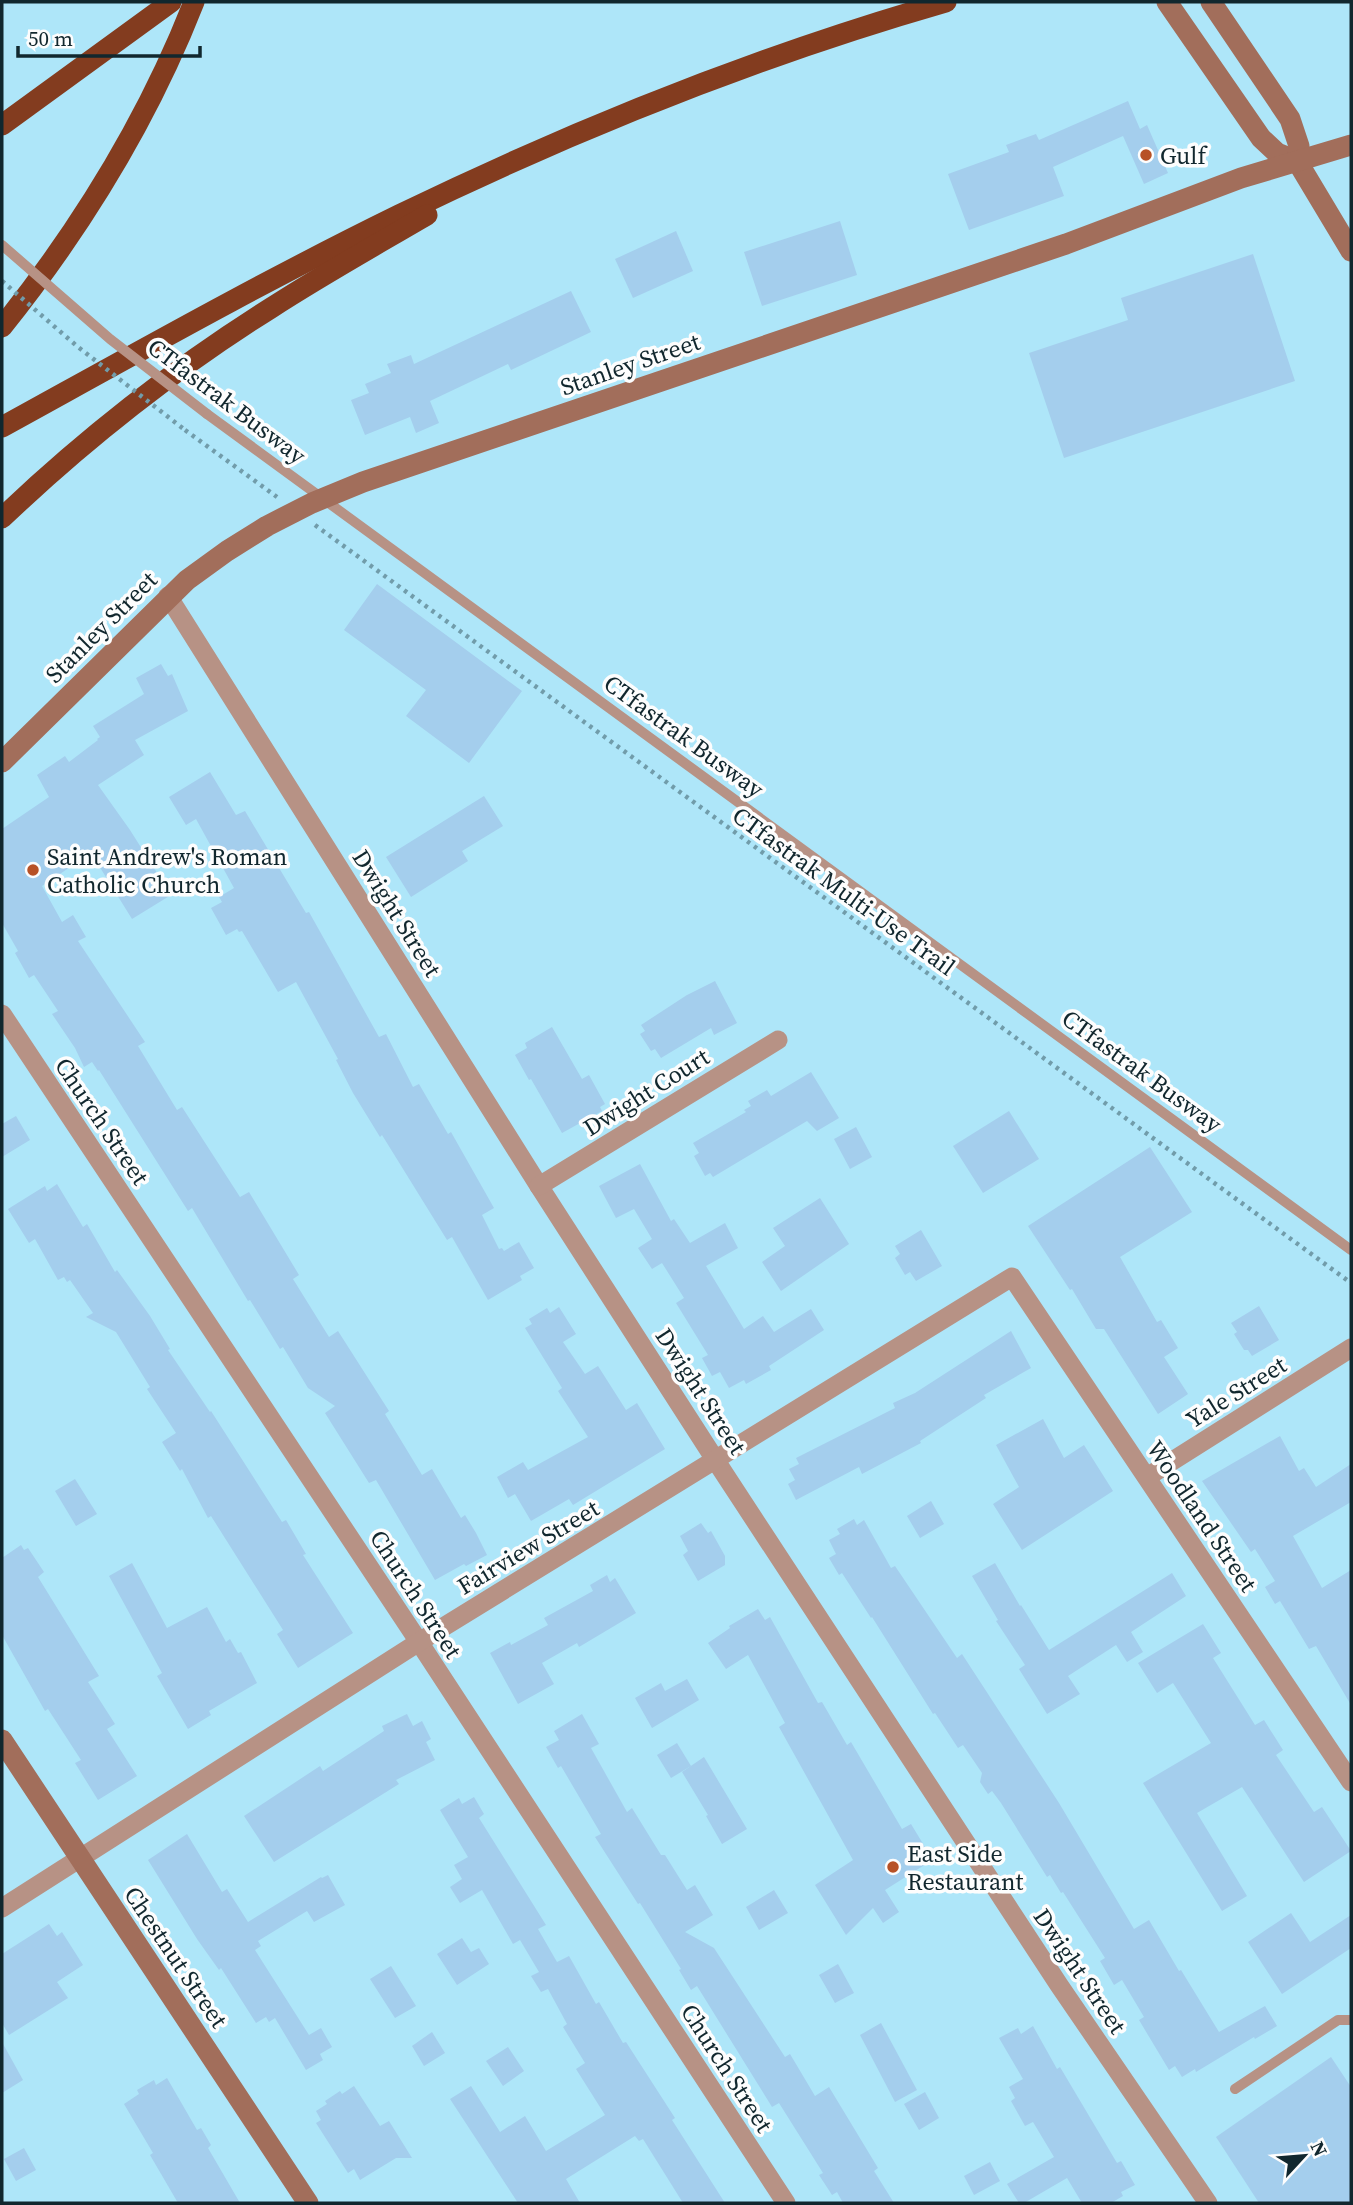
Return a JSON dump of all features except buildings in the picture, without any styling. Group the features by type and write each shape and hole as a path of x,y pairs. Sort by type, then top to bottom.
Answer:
{"highway":[{"path":"2,125 171,2"},
{"path":"2,327 60,253 89,209 137,125 178,42 194,2"},
{"path":"2,427 316,256 441,195 548,147 698,86 946,2"},
{"path":"2,517 110,422 227,336 330,272 548,147"}],"main road":[{"path":"1211,2 1290,120 1298,146 1297,160 1351,251"},
{"path":"1169,5 1261,138 1280,155 1297,160"},
{"name":"Stanley Street","path":"2,762 168,596 203,567 240,542 322,498 1066,244 1233,181 1351,145"},
{"name":"Chestnut Street","path":"2,1740 308,2203"}],"street":[{"name":"Dwight Street","path":"168,596 539,1186 716,1461 1059,1985 1208,2203"},
{"name":"Church Street","path":"2,1014 419,1642 786,2203"},
{"name":"Dwight Court","path":"539,1186 778,1040"},
{"name":"Fairview Street","path":"2,1908 419,1642 1013,1277"},
{"name":"Woodland Street","path":"1013,1277 1351,1783"},
{"name":"Yale Street","path":"1147,1477 1351,1348"}],"lane":[{"name":"CTfastrak Busway","path":"2,245 110,339 207,414 1351,1250"},
{"path":"1235,2089 1338,2020 1351,2020"}],"path":[{"path":"2,281 92,359 277,497"},
{"name":"CTfastrak Multi-Use Trail","path":"317,526 1351,1283"}],"place":[{"name":"Gulf","path":"1146,155"},
{"name":"Saint Andrew's Roman Catholic Church","path":"33,870"},
{"name":"East Side Restaurant","path":"893,1867"}]}
